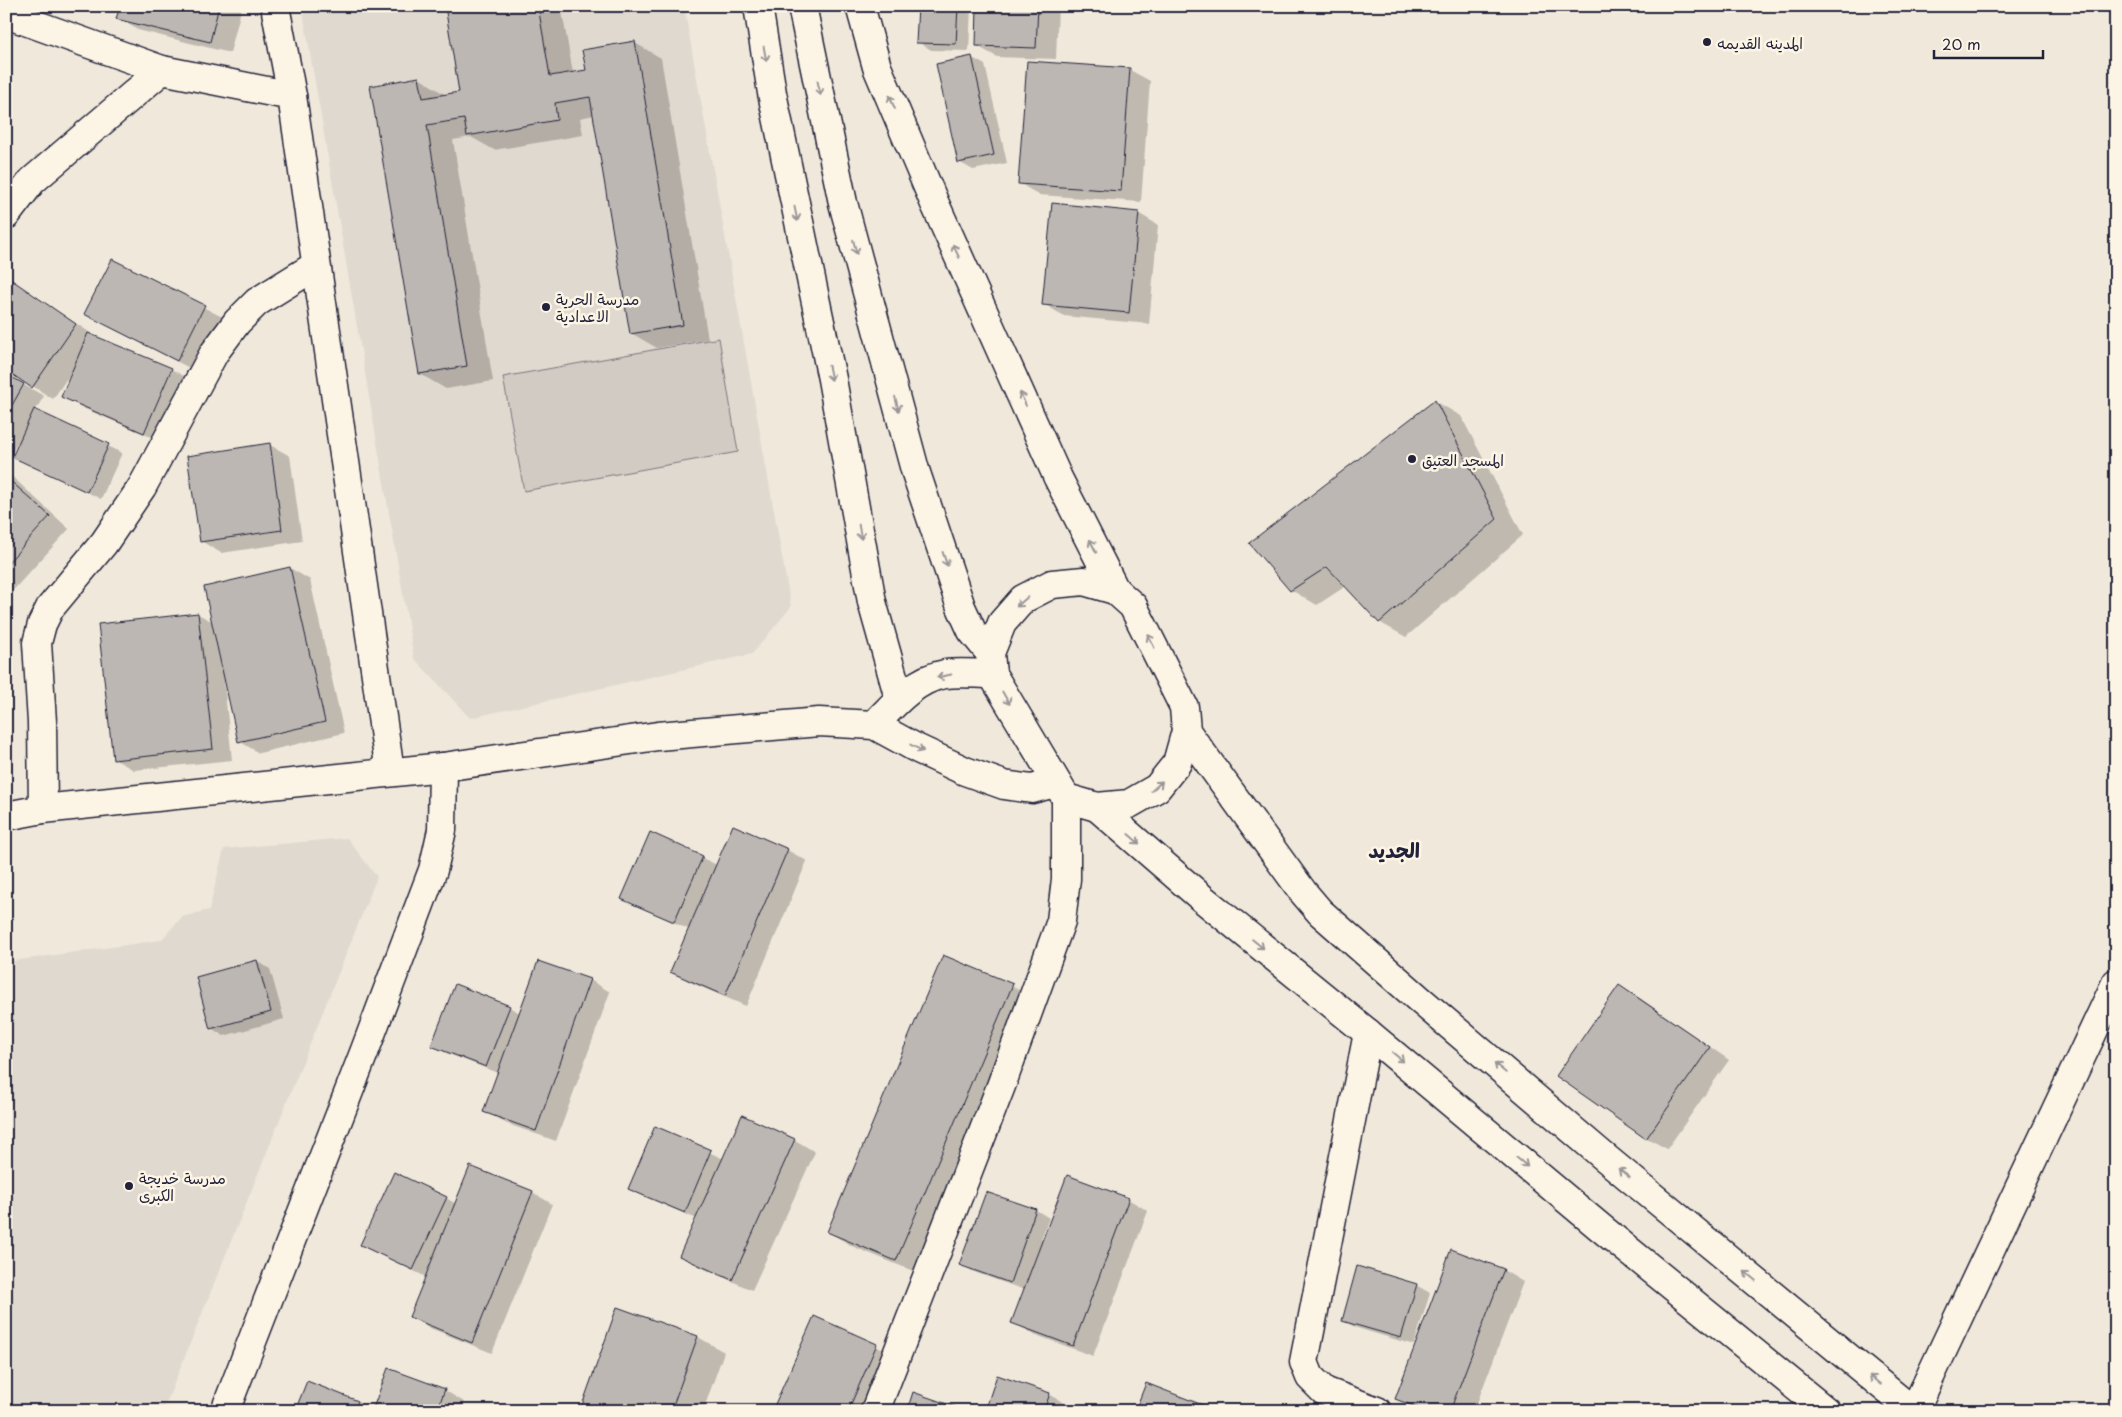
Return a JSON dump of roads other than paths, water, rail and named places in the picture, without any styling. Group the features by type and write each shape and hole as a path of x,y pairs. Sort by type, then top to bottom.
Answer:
{"main road":[{"path":"275,6 292,96 315,266 390,772"},
{"path":"758,6 772,93 832,379 872,602 899,698"},
{"path":"802,6 844,203 914,470 961,607 972,631 1060,790 1066,879 1061,921 1001,1086 875,1411"},
{"path":"860,6 877,67 934,204 1058,478 1115,590 1133,606 1184,707 1186,732 1178,763 1157,788 1129,804 1097,807"},
{"path":"6,14 162,70 292,96"},
{"path":"6,215 19,182 162,70"},
{"path":"43,810 42,722 37,643 42,624 50,608 104,543 142,487 214,353 237,322 257,302 315,266"},
{"path":"991,664 1002,623 1023,599 1052,584 1068,582 1084,581 1115,590"},
{"path":"874,725 899,698 920,684 945,674 991,664"},
{"path":"6,816 43,810 443,767 658,736 820,722 874,725 958,768 1004,785 1060,790 1097,807 1203,900 1368,1033 1826,1411"},
{"path":"1186,732 1303,892 1320,912 1602,1155 1914,1411 2116,983"},
{"path":"226,1411 433,870 442,830 443,767"},
{"path":"1368,1033 1304,1362 1310,1377 1324,1391 1377,1411"}],"place":[{"name":"المدينه القديمه","path":"1707,42"},
{"name":"مدرسة الحرية الاعدادية","path":"546,307"},
{"name":"المسجد العتيق","path":"1412,459"},
{"name":"مدرسة خديجة الكبرى","path":"129,1186"}],"district":[{"name":"الجديد","path":"1394,850"}]}
